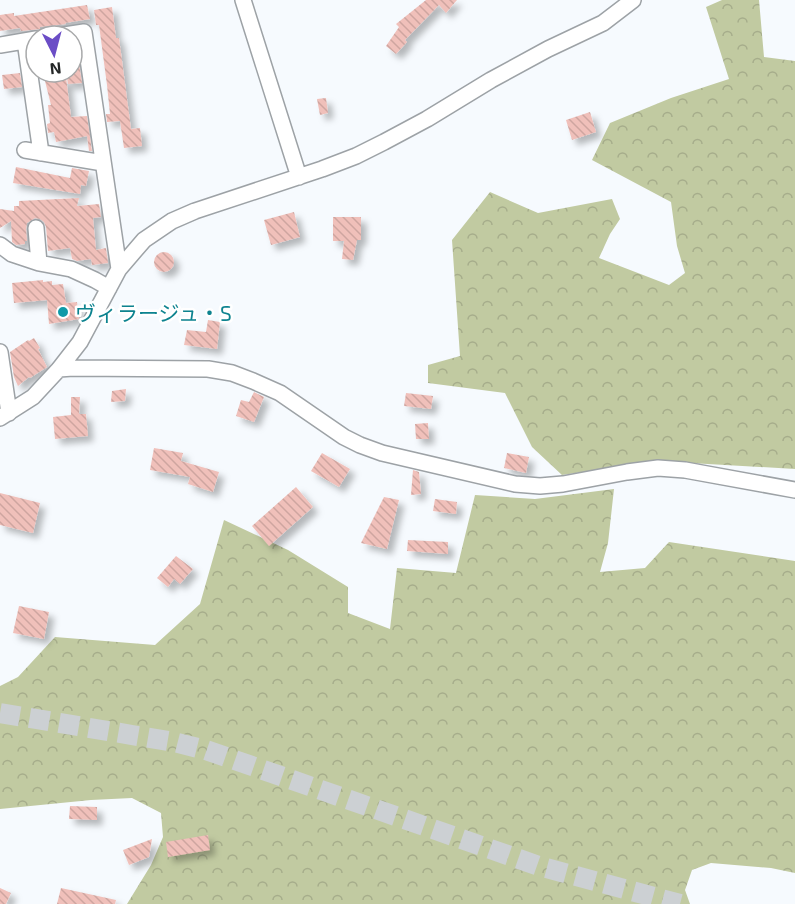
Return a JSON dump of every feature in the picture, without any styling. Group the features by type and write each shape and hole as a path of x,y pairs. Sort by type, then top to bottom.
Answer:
{"street":[{"path":"243,0 299,177"},
{"path":"0,352 4,415 33,397 59,369 80,342 119,270 144,240 172,221 356,156 427,119 491,80 603,23 633,0"},
{"path":"84,32 119,270"},
{"path":"0,45 24,41"},
{"path":"34,84 41,153"},
{"path":"25,150 103,164"},
{"path":"36,228 39,263"},
{"path":"0,245 12,254 39,263 71,269 109,288"},
{"path":"59,369 208,369 232,374 280,393 360,446 515,484 540,486 563,484 658,468 685,470 795,490"}],"green space":[{"path":"722,0 759,0 764,57 795,61 795,469 656,461 562,475 532,447 505,393 428,383 428,365 460,356 452,240 490,192 538,213 612,199 620,219 599,258 669,285 685,273 677,246 671,202 592,160 610,123 671,98 729,79 706,7"},
{"path":"614,489 608,543 600,572 645,568 669,542 795,561 795,873 771,868 711,863 692,870 685,890 690,904 127,904 151,865 163,837 161,813 132,798 0,809 0,686 18,677 55,637 155,645 200,604 224,520 288,550 348,587 348,613 390,629 397,568 456,573 475,495 535,499"}],"building":[{"path":"426,0 457,0 446,13 439,5 405,40 407,42 396,54 386,46 399,27 396,24"},
{"path":"87,5 90,19 66,24 24,24 24,31 21,31 20,28 0,31 0,15 14,13 14,16"},
{"path":"112,7 116,38 119,38 131,129 140,128 142,146 124,148 120,121 107,122 106,114 110,114 107,85 99,25 96,25 94,10"},
{"path":"20,73 22,87 4,89 2,75"},
{"path":"46,84 67,84 71,117 87,116 92,151 89,151 87,136 56,142 54,132 48,133 47,124 50,123 48,105 51,105"},
{"path":"326,98 328,113 320,115 317,99"},
{"path":"590,112 596,132 572,140 566,120"},
{"path":"16,167 70,178 72,168 89,171 86,186 81,185 80,194 13,183"},
{"path":"79,198 77,206 99,204 101,217 93,218 96,250 106,248 108,263 92,265 91,259 77,261 72,259 70,248 48,251 46,227 40,219 35,218 27,223 25,244 16,245 12,242 11,221 0,228 0,209 14,211 14,206 19,206 19,201"},
{"path":"294,212 300,237 271,245 264,220"},
{"path":"333,217 361,217 361,240 357,240 353,260 342,259 344,241 333,241"},
{"path":"160,252 168,252 174,258 174,266 168,272 160,272 154,266 154,258"},
{"path":"43,280 43,282 52,281 52,285 63,284 66,303 77,302 79,319 49,324 47,300 14,303 12,283"},
{"path":"208,320 220,322 217,349 184,345 187,330 206,332"},
{"path":"34,338 47,367 18,386 14,377 10,352"},
{"path":"126,389 125,401 111,402 112,391"},
{"path":"254,392 264,397 254,422 236,416 241,400 249,402"},
{"path":"406,393 433,396 431,409 404,406"},
{"path":"71,397 80,397 79,414 86,414 88,436 55,439 53,417 71,415"},
{"path":"428,423 429,439 416,439 415,424"},
{"path":"154,448 183,453 181,461 219,472 213,492 188,484 190,477 150,470"},
{"path":"322,453 350,469 339,487 311,471"},
{"path":"507,453 529,457 526,473 504,468"},
{"path":"413,470 419,472 421,494 411,495"},
{"path":"296,487 313,507 269,546 252,526"},
{"path":"0,493 40,503 33,533 0,525"},
{"path":"384,497 399,500 387,549 361,543"},
{"path":"435,499 457,502 456,514 433,511"},
{"path":"408,540 448,542 448,554 407,551"},
{"path":"176,556 193,569 180,584 174,579 168,587 157,578"},
{"path":"19,606 49,612 44,639 13,633"},
{"path":"70,806 97,807 97,820 69,819"},
{"path":"208,835 210,850 168,857 166,842"},
{"path":"152,839 149,857 129,865 123,850"},
{"path":"0,888 11,893 6,904 0,904"},
{"path":"61,888 116,900 115,904 57,904"}],"tunnel":[{"path":"0,713 174,742 206,750 539,866 680,904"}],"place":[{"name":"ヴィラージュ・S","path":"63,312"}]}
